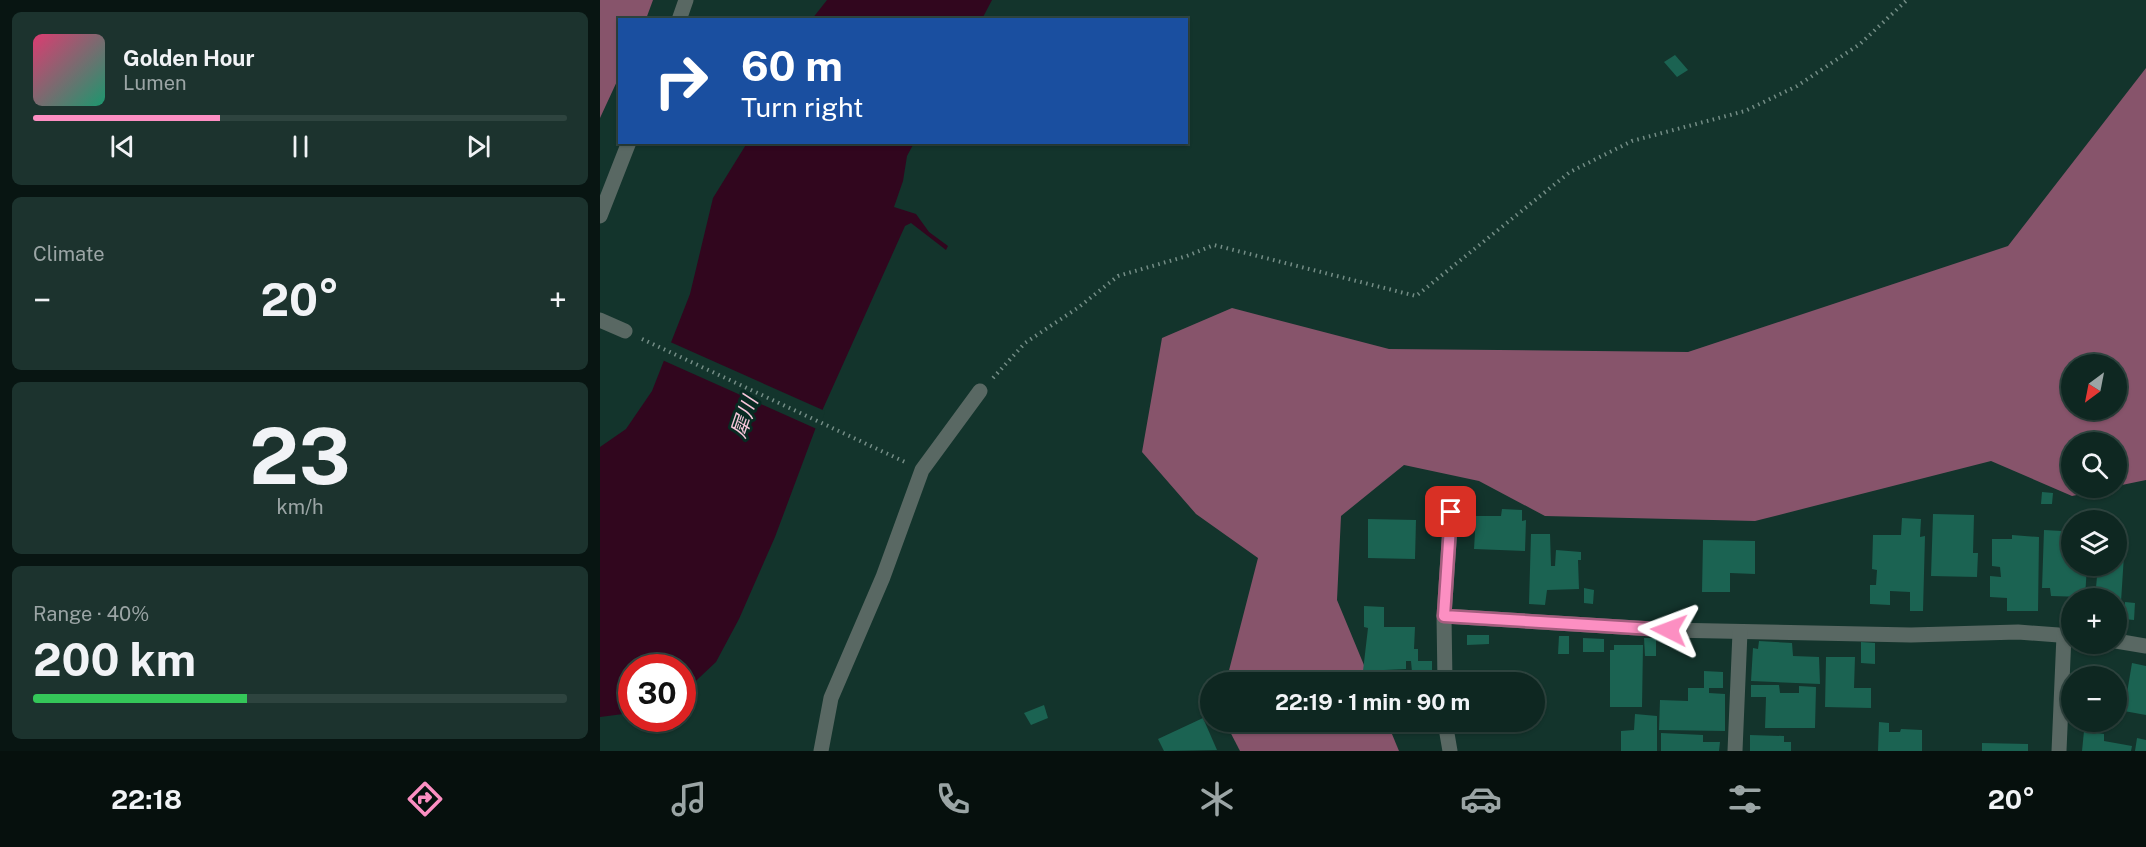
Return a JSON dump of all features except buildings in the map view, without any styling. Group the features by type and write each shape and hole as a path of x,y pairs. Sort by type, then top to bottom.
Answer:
{"street":[{"path":"680,18 686,0"},
{"path":"600,216 628,144"},
{"path":"600,320 625,331"},
{"path":"821,751 831,698 883,577 922,470 980,392"},
{"path":"1445,672 1444,616 1451,512"},
{"path":"1444,616 1669,630 1911,635 2018,632 2061,635"},
{"path":"1736,751 1740,632"},
{"path":"2127,643 2146,646"},
{"path":"2059,751 2067,654"},
{"path":"1447,732 1450,751"}],"path":[{"path":"980,392 1025,343 1079,307 1118,276 1187,256 1214,245 1416,296 1570,172 1632,141 1745,111 1797,86 1860,44 1907,0"},
{"path":"625,331 922,470"}],"shaded area":[{"path":"600,0 653,0 646,18 618,18 618,79 600,118"},
{"path":"2146,68 2146,480 2127,484 2127,432 2061,432 2061,491 1991,461 1755,521 1545,516 1479,481 1404,465 1341,516 1337,600 1367,672 1229,672 1258,558 1196,514 1142,452 1162,338 1232,308 1389,349 1688,352 2008,246"},
{"path":"1230,732 1391,732 1399,751 1240,751"}],"water":[{"path":"827,0 992,0 983,18 813,18"},
{"name":"犀川","path":"746,144 913,144 907,156 903,181 894,207 916,214 929,232 948,246 946,250 911,223 905,226 822,411 775,537 739,619 716,662 696,681 696,654 618,654 618,715 600,717 600,447 626,429 652,391 690,294 713,198"}],"pier":[{"path":"668,341 825,411 819,430 660,359"}],"route":[{"path":"1451,512 1444,616 1669,630"}]}
